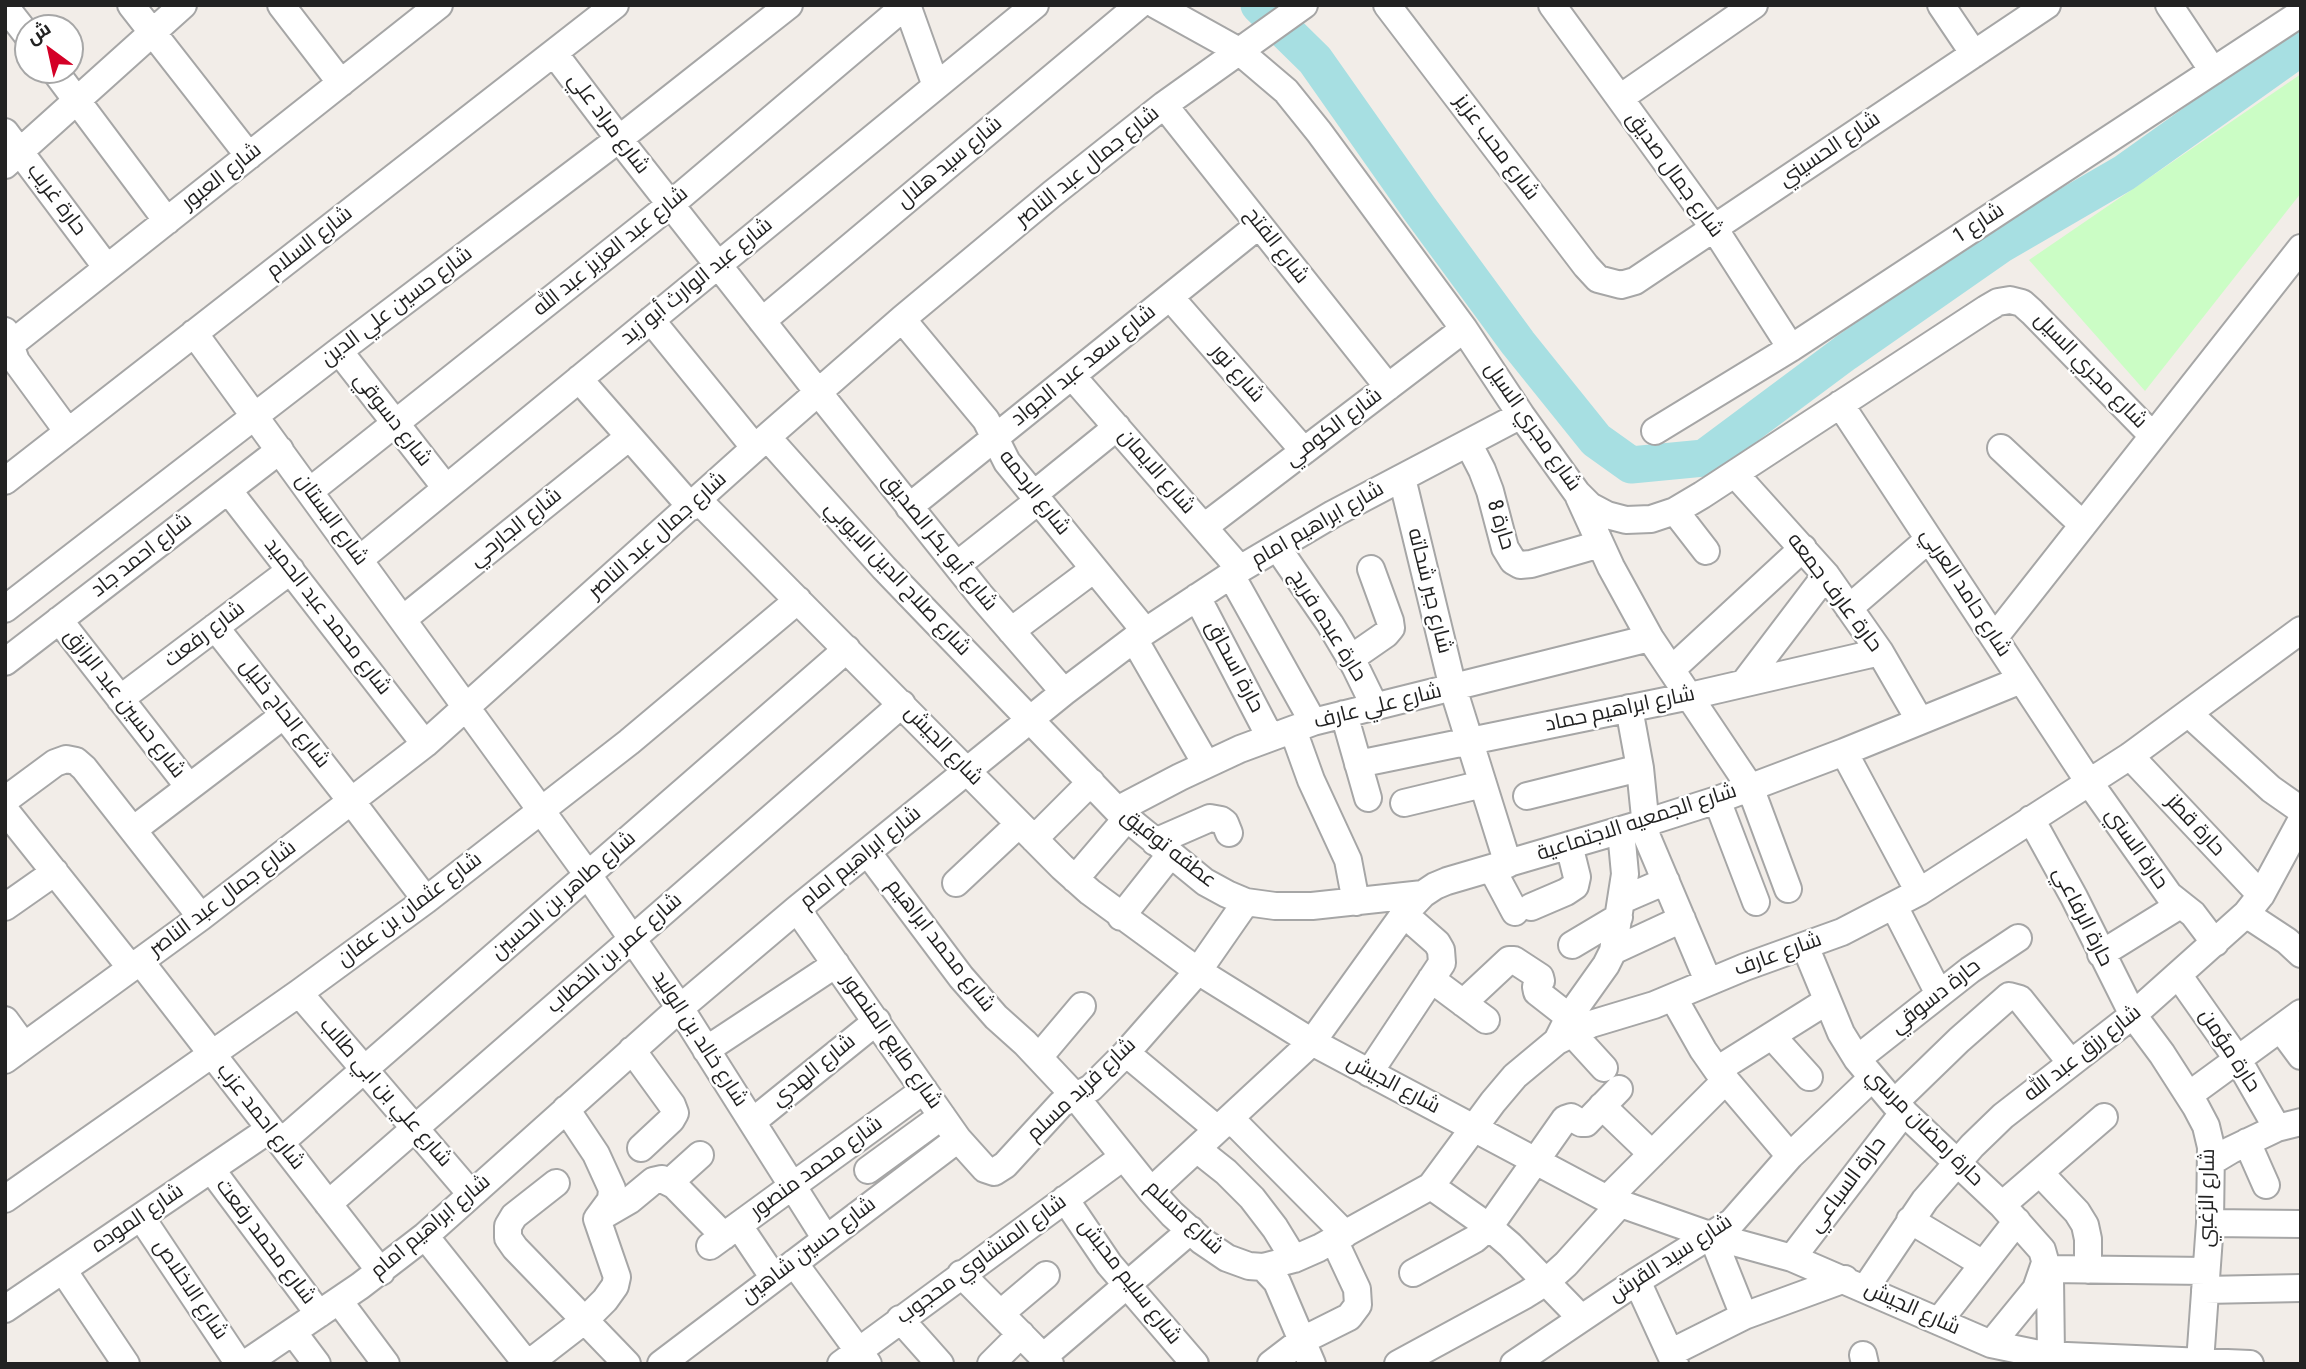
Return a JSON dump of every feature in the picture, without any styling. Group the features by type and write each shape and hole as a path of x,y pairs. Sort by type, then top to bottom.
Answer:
{"street":[{"path":"131,5 249,156"},
{"path":"10,150 77,100 183,5"},
{"path":"281,5 341,83"},
{"name":"شارع السلام","path":"5,481 615,5"},
{"name":"شارع حسين علي الدين","path":"5,609 619,139 789,5"},
{"path":"906,5 936,86"},
{"name":"شارع عبد العزيز عبد الله","path":"310,491 670,205 906,5"},
{"name":"شارع عبد الوارث أبو زيد","path":"360,559 1035,5"},
{"name":"شارع سيد هلال","path":"762,321 1139,5"},
{"name":"شارع مجري السيل","path":"1156,5 1247,45 1305,114 1464,329 1577,493 1590,506 1607,515 1626,520 1651,519 1675,511 1998,302 2010,300 2022,303 2032,312 2153,436"},
{"name":"شارع جمال عبد الناصر","path":"15,1053 201,917 425,744 902,319 1164,104 1304,5"},
{"name":"شارع محب عزيز","path":"1387,5 1586,266 1598,279 1610,284"},
{"name":"شارع جمال صديق","path":"1552,5 1714,228 1791,348"},
{"path":"1620,98 1727,13 1754,5"},
{"path":"1941,5 1974,54"},
{"name":"شارع الحسيني","path":"1610,284 1621,285 1635,281 2047,5"},
{"path":"2169,5 2213,71"},
{"name":"شارع العبور","path":"7,341 167,221 341,83 426,9"},
{"name":"شارع 1","path":"1655,431 1791,348 2301,13"},
{"name":"شارع مراد علي","path":"554,53 818,392"},
{"path":"65,84 167,221"},
{"name":"شارع الفتح","path":"1164,104 1388,387"},
{"name":"حارة غريب","path":"10,150 107,268"},
{"name":"شارع سعد عبد الجواد","path":"909,507 1259,225"},
{"path":"1994,638 2301,248"},
{"name":"شارع نور","path":"1170,297 1304,451"},
{"name":"شارع الرحمه","path":"902,319 986,420 1007,462 1094,569 1140,635 1206,764"},
{"name":"شارع صلاح الدين الايوبي","path":"651,320 761,443 1030,720"},
{"name":"شارع الكومي","path":"1204,527 1464,329"},
{"name":"شارع البستان","path":"194,334 468,708"},
{"path":"7,341 16,361 68,432"},
{"name":"شارع دسوقي","path":"339,351 446,488"},
{"name":"شارع الايمان","path":"1072,376 1204,527 1236,572 1292,730"},
{"name":"شارع الجيش","path":"579,379 629,437 798,600 1075,879 1121,917 1198,971 1312,1042 1613,1202 1712,1236 1791,1258 1991,1344 2061,1358 2250,1364"},
{"name":"شارع أبو بكر الصديق","path":"818,392 909,507 1064,692"},
{"name":"شارع حامد العربي","path":"1840,404 2089,782"},
{"name":"شارع ابراهيم امام","path":"245,1364 381,1272 425,1236 680,1008 797,909 1064,692 1140,635 1236,572 1333,514 1521,415"},
{"path":"957,565 1117,427"},
{"name":"شارع الجارحي","path":"403,619 629,437"},
{"name":"حارة 8","path":"1468,443 1482,470 1505,548 1513,561 1520,565 1531,564 1600,544"},
{"path":"2001,448 2083,525"},
{"name":"شارع احمد جاد","path":"9,651 59,620 280,450"},
{"name":"حارة عارف جمعه","path":"1735,474 1826,575 1880,652 1920,721"},
{"name":"شارع جبر شحاته","path":"1402,478 1453,688 1483,784 1500,866 1523,909 1575,886 1577,877 1569,845"},
{"name":"شارع محمد عبد الحميد","path":"228,490 425,744"},
{"path":"1577,493 1600,544 1650,638 1750,787 1788,889"},
{"path":"1675,511 1706,551"},
{"path":"1849,608 1929,539"},
{"name":"حارة عبده فريج","path":"1277,547 1305,586 1350,659 1375,707"},
{"path":"1672,669 1803,548"},
{"path":"1011,631 1094,569"},
{"path":"1350,659 1391,628 1371,569"},
{"name":"شارع رفعت","path":"120,699 290,570"},
{"path":"1744,683 1826,575"},
{"name":"حارة اسحاق","path":"1197,597 1292,730"},
{"name":"شارع عثمان بن عفان","path":"5,1199 299,993 426,900 671,707 798,600"},
{"name":"شارع حسين عبد الرازق","path":"59,620 189,787"},
{"name":"شارع الحاج خليل","path":"215,627 426,900"},
{"name":"شارع عارف","path":"1263,1267 1294,1259 1340,1237 1431,1186 1515,1076 1566,1030 1673,997 1842,932 1894,906 2130,757 2301,629"},
{"name":"شارع علي عارف","path":"1075,879 1122,814 1206,764 1292,730 1344,714 1650,638"},
{"name":"شارع طاهر بن الحسين","path":"275,1136 365,1069 847,649"},
{"name":"شارع ابراهيم حماد","path":"1358,764 1690,696 1880,652"},
{"name":"شارع الجمعيه الاجتماعية","path":"1151,1191 1312,1042 1404,914 1423,894 1447,881 1717,800 2021,680"},
{"name":"شارع عمر بن الخطاب","path":"328,1204 902,704"},
{"name":"شارع خالد بن الوليد","path":"468,708 680,1008 826,1239"},
{"path":"1566,1030 1613,951 1640,768 1629,708"},
{"path":"1344,714 1368,798"},
{"path":"2189,714 2271,789 2301,810"},
{"path":"134,830 284,715"},
{"name":"عطفه توفيق","path":"1030,720 1122,814 1205,882 1227,894 1247,902 1275,906 1312,906 1423,894"},
{"path":"1292,730 1311,780 1345,852 1356,902"},
{"path":"1844,752 1919,892"},
{"name":"حارة قطز","path":"2130,757 2253,905 2301,954"},
{"path":"5,800 55,762 66,759 76,761 134,830 201,917"},
{"path":"1527,796 1640,768"},
{"path":"956,883 1091,782"},
{"name":"حارة السني","path":"2089,782 2169,895 2193,914 2215,943"},
{"path":"1404,803 1483,784"},
{"path":"1717,800 1756,902"},
{"name":"شارع احمد عزب","path":"5,810 211,1054 381,1272"},
{"path":"1121,917 1162,849 1210,818 1225,823 1229,833"},
{"name":"حارة الرفاعي","path":"2031,819 2074,897 2133,1015"},
{"name":"شارع رزق عبد الله","path":"1856,1284 1957,1161 2003,1116 2133,1015 2215,943 2253,905 2301,821"},
{"path":"1633,827 1647,837 1708,982"},
{"name":"شارع محمد ابراهيم","path":"868,853 961,977 996,1017 1039,1057 1075,1096"},
{"path":"5,907 55,872"},
{"path":"1572,945 1621,908 1666,881"},
{"name":"شارع فريد مسلم","path":"989,1171 994,1172 1005,1165 1055,1110 1091,1088 1126,1054 1198,971 1247,902"},
{"path":"2101,954 2180,905"},
{"path":"1894,906 1939,994"},
{"name":"شارع طايع المنصور","path":"797,909 958,1139 989,1171"},
{"path":"1369,1073 1442,963 1441,950 1437,943 1404,914"},
{"path":"1613,951 1682,919"},
{"name":"حارة دسوقي","path":"1865,1069 1939,994 2018,938"},
{"name":"حارة رمضان مرسي","path":"1805,946 1840,1033 1865,1069 1899,1107 2038,1242 2048,1263"},
{"path":"1463,1003 1509,960 1514,960 1540,977 1537,992 1608,1088 1652,1154"},
{"path":"706,1050 836,964"},
{"name":"حارة مؤمن","path":"2179,976 2238,1060 2289,1125"},
{"path":"1431,979 1486,1020"},
{"name":"شارع علي بن ابي طالب","path":"299,993 471,1194"},
{"name":"حارة السباعي","path":"1791,1258 1899,1107 1968,1032 2009,996 2020,999 2071,1063"},
{"path":"1673,997 1703,1050 1721,1075 1790,1156"},
{"path":"1398,1364 1546,1282 1566,1264 1652,1154 1721,1075 1772,1036 1827,1001"},
{"path":"1039,1057 1082,1006"},
{"name":"شارع الزغبي","path":"2133,1015 2189,1095 2206,1126 2211,1147 2210,1223 2200,1362"},
{"path":"5,1020 15,1053"},
{"name":"شارع الهدي","path":"752,1122 877,1021"},
{"path":"2189,1095 2291,1021 2301,1056"},
{"path":"1772,1036 1809,1077"},
{"path":"632,1050 675,1113 641,1148"},
{"path":"1126,1054 1224,1124 1340,1237 1357,1289 1358,1305 1349,1317 1306,1352 1270,1364"},
{"name":"شارع سيد القرش","path":"1514,1364 1637,1281 1712,1236 1740,1214 1865,1069"},
{"path":"1413,1273 1461,1248 1489,1227 1567,1117 1584,1124 1608,1088"},
{"name":"شارع محمد منصور","path":"724,1236 925,1090"},
{"name":"شارع مسلم","path":"1075,1096 1151,1191 1191,1230 1227,1258 1249,1266 1263,1267"},
{"path":"566,1109 596,1154 612,1189 611,1200 597,1219"},
{"path":"868,1170 942,1116"},
{"path":"1939,1321 1983,1264 2010,1213 2040,1173 2104,1117"},
{"path":"2211,1162 2247,1142 2289,1125"},
{"name":"شارع الموده","path":"5,1309 211,1169 275,1136"},
{"name":"شارع حسين شاهين","path":"662,1364 958,1139"},
{"path":"2247,1142 2266,1185"},
{"path":"1197,1149 1226,1172 1252,1198 1294,1259"},
{"path":"670,1182 700,1155"},
{"name":"شارع المنشاوي محجوب","path":"856,1359 900,1319 1123,1157"},
{"name":"شارع محمد رفعت","path":"211,1169 329,1308 386,1364"},
{"path":"2040,1173 2077,1212 2085,1225 2088,1270"},
{"path":"597,1219 630,1200 653,1181 662,1179 670,1182 724,1236 784,1271 856,1359"},
{"path":"556,1184 514,1216 508,1226 508,1238 627,1364"},
{"path":"1431,1186 1510,1245 1581,1318"},
{"name":"شارع سليم محبش","path":"1065,1199 1109,1264 1195,1364"},
{"name":"شارع الاخلاص","path":"141,1217 239,1364"},
{"path":"425,1236 528,1364 585,1320 612,1292 617,1277 597,1219"},
{"path":"1910,1220 1983,1264"},
{"path":"2210,1223 2301,1224"},
{"path":"961,1273 1047,1360 1191,1230"},
{"path":"1712,1236 1744,1316"},
{"path":"2048,1263 2088,1270 2301,1288"},
{"path":"1991,1344 2036,1289 2048,1263"},
{"path":"2048,1263 2061,1358"},
{"path":"1263,1267 1277,1282 1306,1352"},
{"path":"62,1270 126,1364"},
{"path":"1001,1313 1046,1275"},
{"path":"1637,1281 1673,1359 1744,1316 1856,1284"},
{"path":"900,1319 940,1364"},
{"path":"293,1332 317,1364"},
{"path":"991,1364 1021,1334"}],"green space":[{"path":"2301,74 2301,193 2145,391 2029,260"}],"waterway":[{"path":"1259,5 1315,60 1518,343 1596,440 1631,465 1704,458 1845,353 2000,245 2124,173 2301,47"}]}
